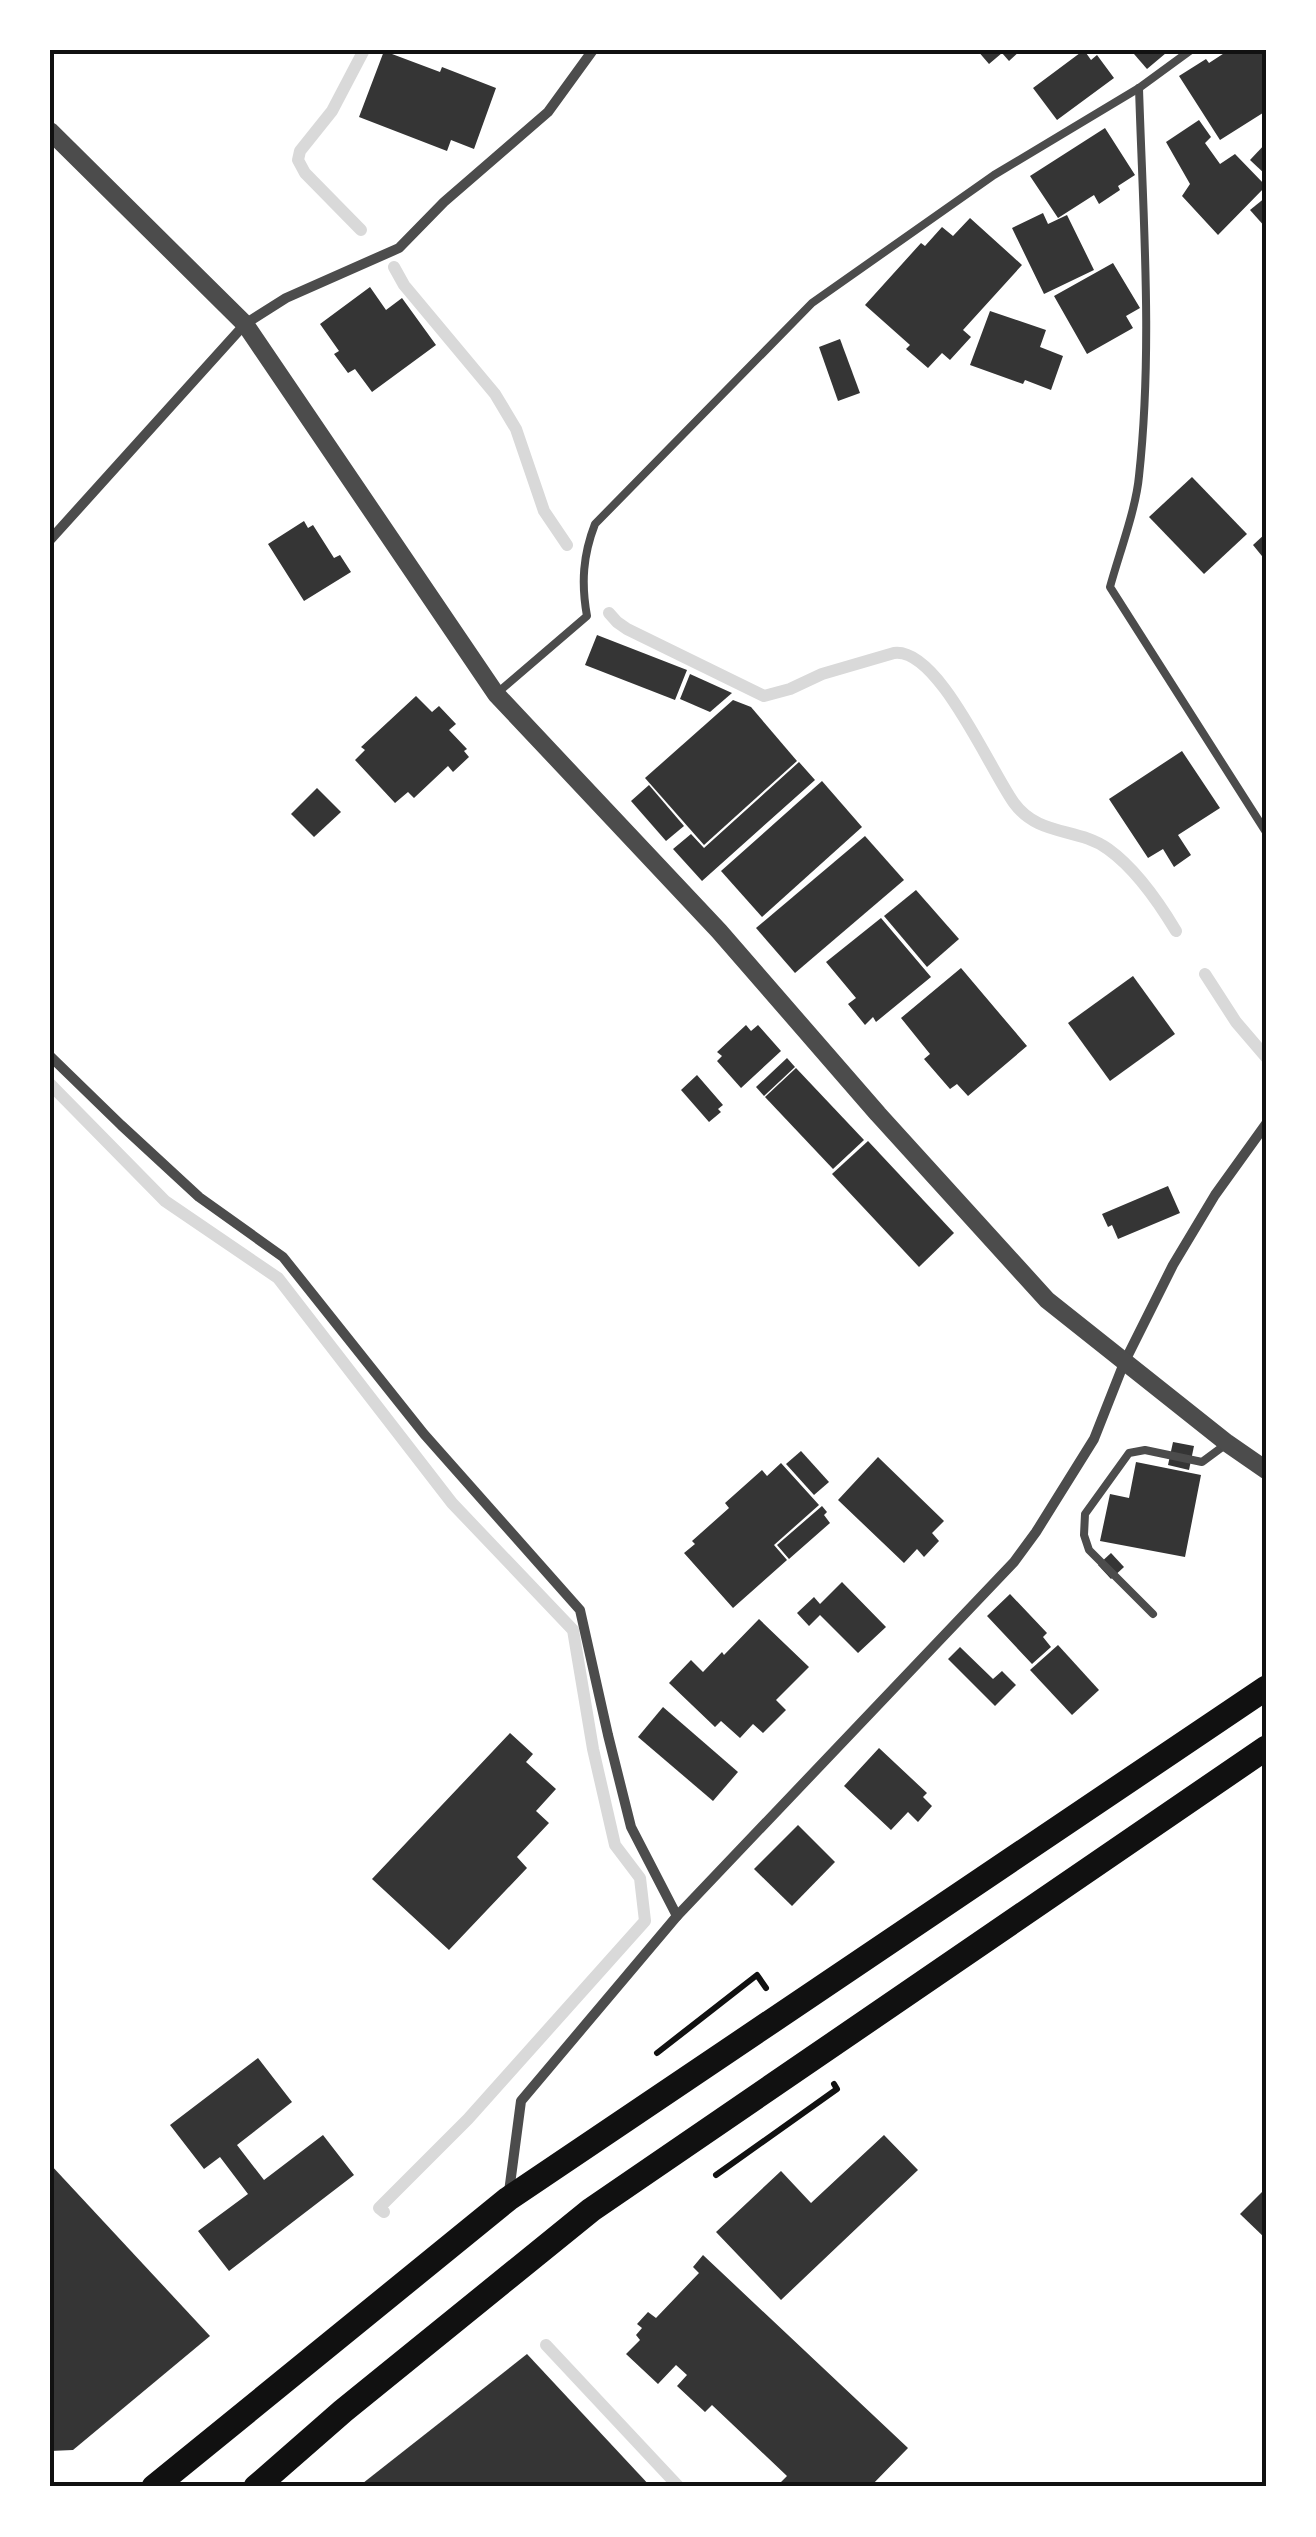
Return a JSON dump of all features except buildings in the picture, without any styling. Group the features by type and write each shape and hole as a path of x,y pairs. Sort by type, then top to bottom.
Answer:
{"main road":[{"path":"154,2487 508,2198 1266,1688"},
{"path":"256,2487 343,2411 591,2210 1266,1748"}],"street":[{"path":"50,540 245,324 286,298 398,248 444,202 548,112 593,50"},
{"path":"50,131 245,324 496,694 719,931 1047,1300 1266,1470"},
{"path":"50,1056 199,1197 283,1257 424,1434 580,1610 631,1827 677,1916"},
{"path":"508,2198 521,2102 677,1916 1014,1562 1036,1532 1094,1440 1124,1363 1173,1265 1215,1195 1266,1124"}],"lane":[{"path":"496,694 588,616 582,587 586,547 595,524 812,302 994,175 1139,88 1191,50"},
{"path":"1139,88 1146,304 1144,397 1139,481 1110,587 1266,832"},
{"path":"1152,1614 1089,1550 1084,1535 1085,1514 1129,1453 1145,1450 1202,1462 1227,1443"}],"path":[{"path":"653,2056 757,1975"},
{"path":"716,2175 837,2089"}],"waterway":[{"path":"361,230 305,173 298,160 300,151 332,111 364,50"},
{"path":"394,267 404,285 495,394 516,429 544,511 567,545"},
{"path":"609,613 627,629 764,696 894,653 911,656 945,689 1024,814 1047,827 1084,837 1108,849 1146,886 1176,931"},
{"path":"1205,974 1236,1022 1266,1057"},
{"path":"50,1084 165,1201 278,1278 452,1503 573,1630 593,1749 615,1845 640,1878 645,1921 468,2119 379,2208 384,2212"},
{"path":"546,2345 679,2487"}]}
